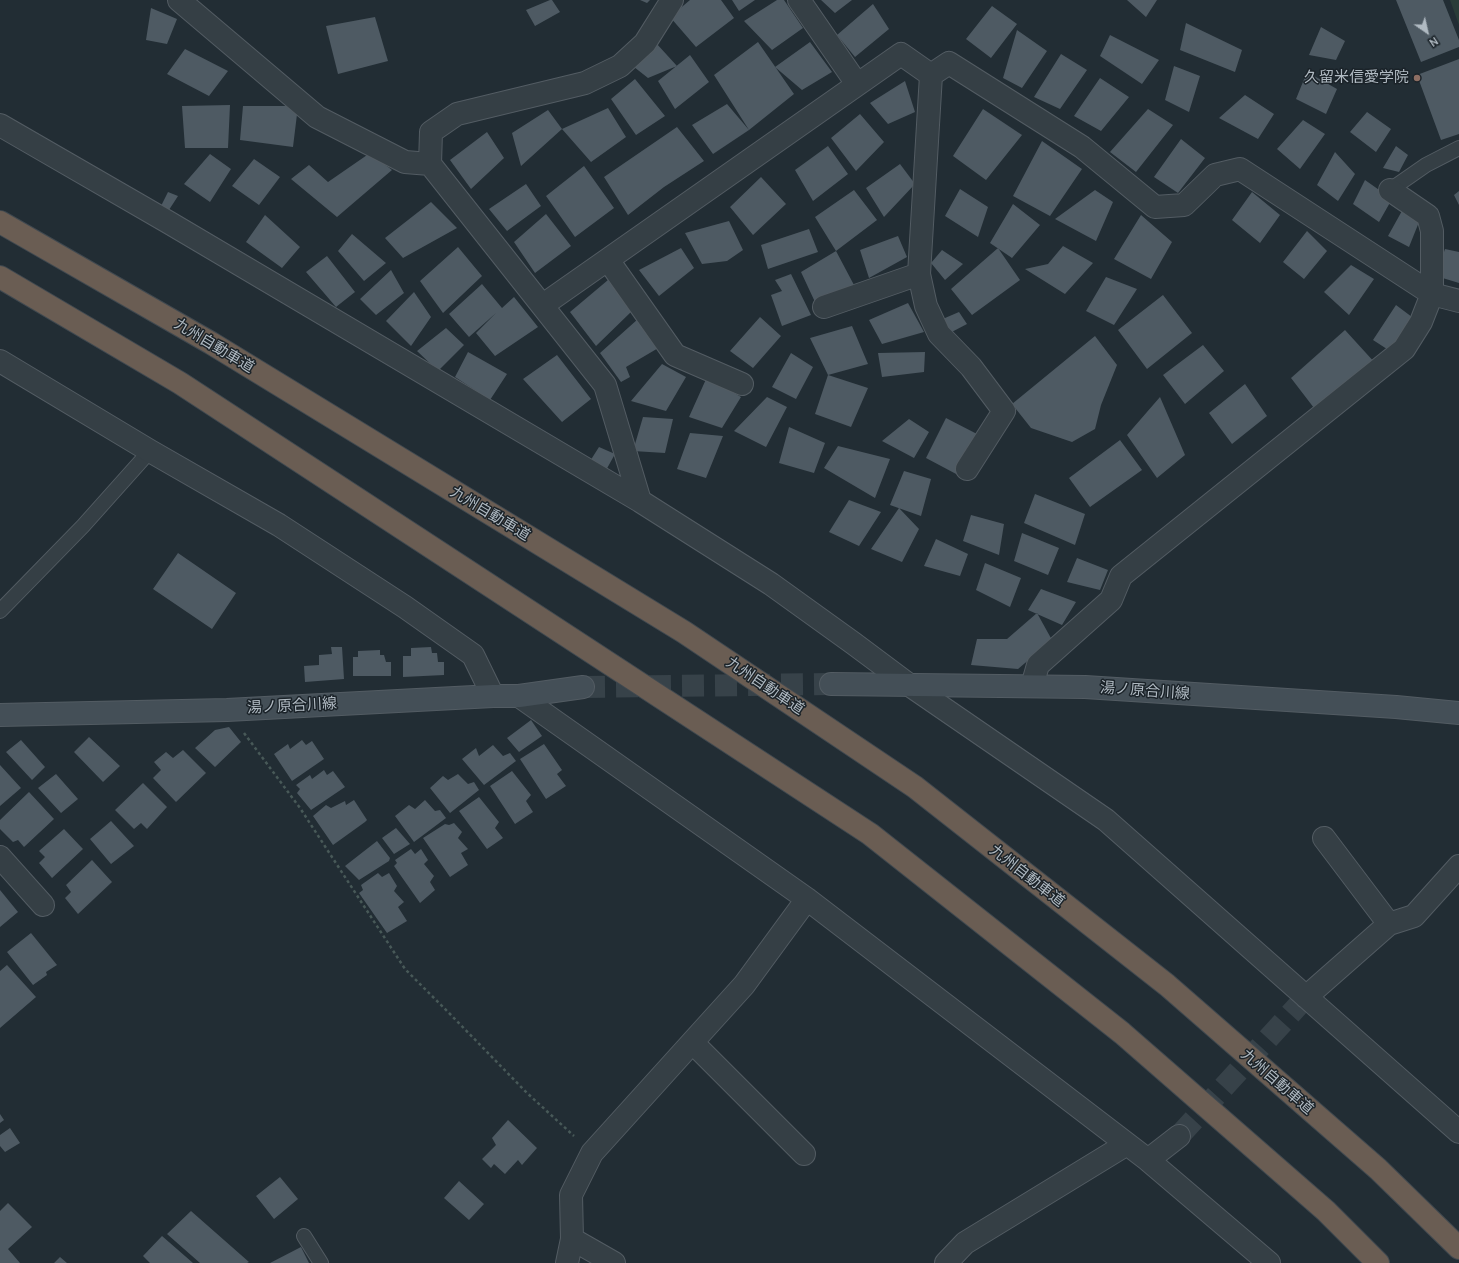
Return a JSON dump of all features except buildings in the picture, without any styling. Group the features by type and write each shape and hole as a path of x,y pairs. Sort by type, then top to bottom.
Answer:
{"highway":[{"name":"九州自動車道","path":"0,222 211,343 684,632 914,787 1167,985 1378,1169 1459,1248"},
{"path":"0,277 180,383 870,834 1122,1034 1326,1212 1378,1263"}],"main road":[{"name":"湯ノ原合川線","path":"831,684 1085,687 1459,713"},
{"name":"湯ノ原合川線","path":"0,715 227,710 493,696 519,696 583,687"}],"street":[{"path":"178,0 317,117 405,162 430,164"},
{"path":"640,501 605,385 430,164 432,132 457,114 585,83 620,66 645,43 672,0"},
{"path":"799,0 858,84"},
{"path":"543,305 901,54 931,75"},
{"path":"931,75 949,63 1082,147 1155,206 1184,205 1215,175 1240,169 1432,294 1459,301"},
{"path":"931,75 919,274 926,306 938,334 971,367 1004,411 967,469"},
{"path":"0,124 640,501 771,584 854,643 908,684 1106,820 1459,1132"},
{"path":"1032,686 1038,665 1112,600 1122,576 1404,349 1421,322 1432,294 1432,231 1428,216 1390,190"},
{"path":"608,260 675,355 742,384"},
{"path":"824,306 919,274"},
{"path":"0,361 150,451 279,524 405,607 473,655 493,696"},
{"path":"519,696 807,900 1128,1144 1269,1263"},
{"path":"1324,838 1389,924"},
{"path":"0,857 43,905"},
{"path":"1306,997 1389,924 1414,916 1459,866"},
{"path":"567,1263 572,1240 571,1195 592,1153 744,985 807,900"},
{"path":"693,1043 804,1154"},
{"path":"1148,1160 1180,1136"},
{"path":"946,1263 965,1243 1128,1144"},
{"path":"572,1240 614,1263"}],"lane":[{"path":"1390,190 1426,165 1459,148"},
{"path":"0,611 83,526 150,451"},
{"path":"304,1236 321,1263"}],"path":[{"path":"227,710 300,808 405,969 527,1093 592,1153"}],"green space":[{"path":"1450,0 1459,0 1459,25"}],"tunnel":[{"path":"583,687 831,684"},
{"path":"1179,1136 1306,997"}],"place":[{"name":"久留米信愛学院","path":"1417,78"}]}
